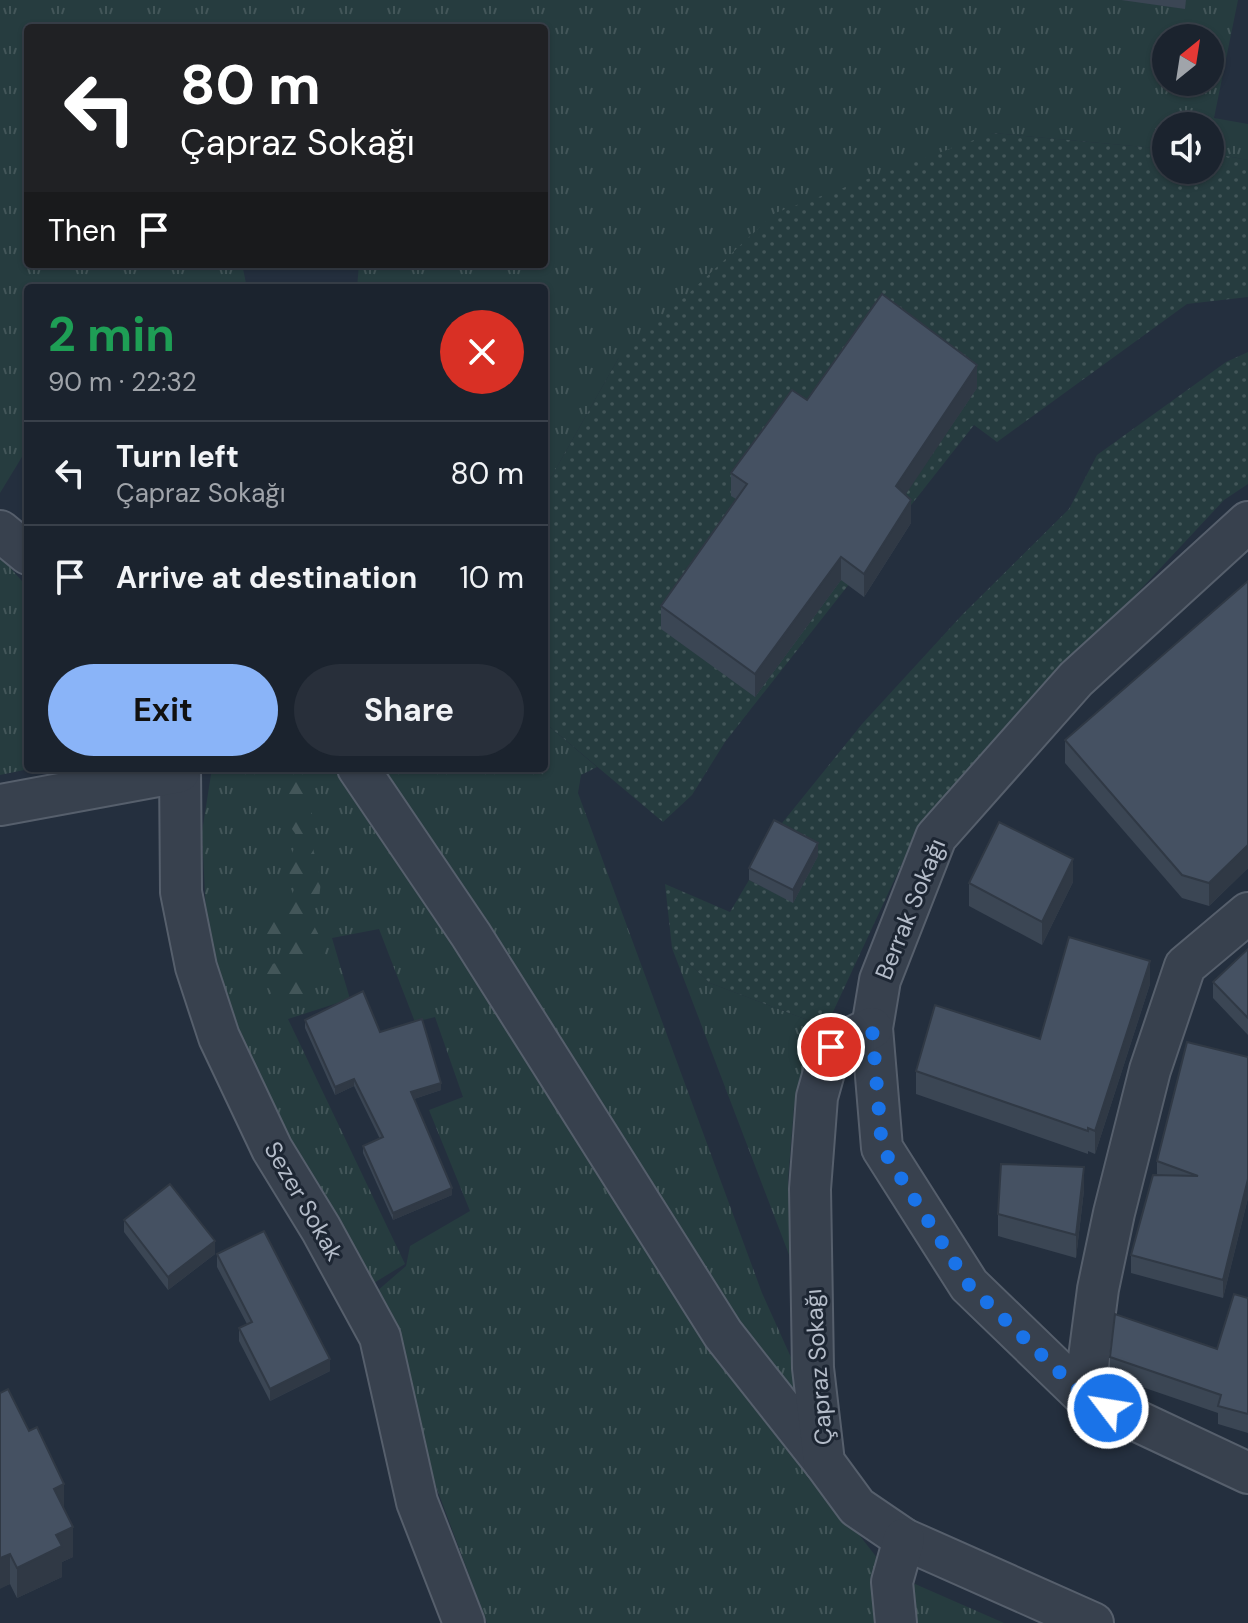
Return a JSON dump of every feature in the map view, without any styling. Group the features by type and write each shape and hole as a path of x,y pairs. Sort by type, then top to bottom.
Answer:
{"street":[{"name":"Berrak Sokağı","path":"1248,522 1076,679 936,837 880,980 872,1028 882,1148 969,1285 1084,1396 1248,1473"},
{"path":"0,531 24,551"},
{"path":"0,805 163,772"},
{"name":"Sezer Sokak","path":"178,772 181,892 196,967 219,1037 272,1149 321,1229 380,1337 417,1502 464,1623"},
{"path":"361,772 479,948 723,1334 824,1462"},
{"path":"1084,1396 1098,1289 1114,1213 1150,1070 1185,966 1248,913"},
{"name":"Çapraz Sokağı","path":"872,1028 831,1047 817,1097 810,1189 813,1368 824,1462 857,1507 904,1539 1093,1623"},
{"path":"896,1623 892,1582 904,1539"}],"green space":[{"path":"0,0 1238,0 1224,69 1224,24 1152,24 1152,96 1218,96 1215,112 1152,112 1152,148 993,133 618,359 548,483 548,284 357,284 359,268 548,268 548,24 24,24 24,268 243,268 246,284 24,284 24,454 0,493"},
{"path":"1224,120 1248,124 1248,160 1224,156"},
{"path":"993,133 1152,148 1152,184 1224,184 1224,156 1248,160 1248,297 1187,304 997,442 974,425 725,742 692,795 663,822 548,725 548,483 618,359 775,213"},
{"path":"1248,352 1248,484 1224,500 919,827 826,1027 710,983 672,948 665,884 730,912 749,880 793,902 774,833 862,724 962,615 1069,509 1097,455 1226,362"},
{"path":"0,556 24,583 24,770 0,775"},
{"path":"548,725 597,767 581,775 578,793 762,1293 798,1373 794,1392 740,1327 387,772 548,772"},
{"path":"211,772 337,772 451,936 714,1349 878,1559 882,1623 487,1623 437,1489 387,1335 369,1298 406,1266 410,1246 470,1211 429,1110 463,1097 435,1017 415,1022 379,929 332,938 350,999 288,1019 405,1264 364,1289 275,1122 233,1023 207,935 202,832"},
{"path":"301,775 312,809 312,844 321,881 319,899 310,918 325,947 322,960 315,962 308,971 311,987 305,1007 281,1000 266,984 260,967 276,963 282,952 280,946 263,941 259,915 270,902 289,902 295,887 290,875 290,863 299,839 285,819 284,794"},
{"path":"672,948 710,983 826,1027 794,1106 788,1180 796,1273"},
{"path":"906,1580 1004,1623 908,1623"}],"building":[{"path":"882,294 977,365 896,486 911,500 864,574 841,557 755,674 661,606 747,484 731,473 792,390 807,400"},
{"path":"1248,581 1248,845 1209,883 1182,875 1065,740"},
{"path":"774,820 818,843 793,890 749,868"},
{"path":"999,822 1073,859 1042,922 969,883"},
{"path":"1069,937 1150,961 1095,1131 916,1071 935,1005 1040,1039"},
{"path":"1248,949 1248,1018 1213,982"},
{"path":"363,991 380,1032 422,1019 441,1083 411,1092 452,1188 393,1213 363,1146 383,1137 354,1079 335,1087 305,1020"},
{"path":"1187,1042 1248,1057 1248,1179 1223,1280 1131,1255 1153,1175 1198,1176 1157,1161"},
{"path":"1001,1164 1084,1167 1076,1235 998,1214"},
{"path":"170,1184 215,1241 168,1277 124,1220"},
{"path":"264,1231 330,1359 270,1389 239,1328 252,1322 217,1254"},
{"path":"1234,1294 1248,1298 1248,1414 1218,1406 1221,1395 1110,1357 1115,1314 1217,1349"},
{"path":"8,1389 29,1431 37,1427 64,1484 54,1489 73,1527 56,1535 62,1546 17,1568 10,1554 0,1558 0,1393"}],"route":[{"path":"831,1047 872,1028 882,1148 969,1285 1084,1396 1108,1408"}]}
